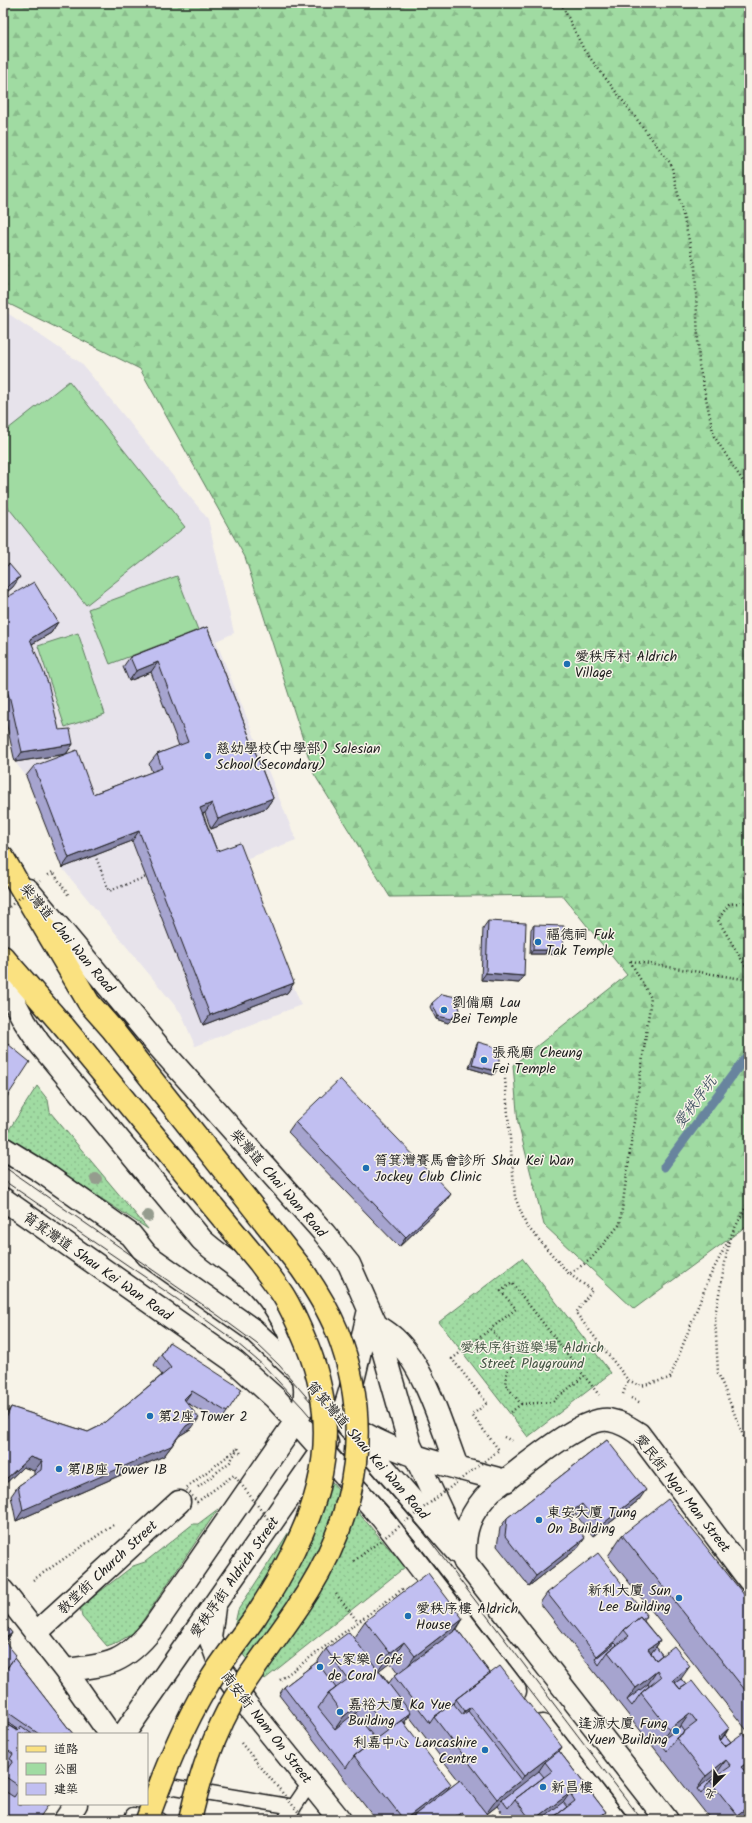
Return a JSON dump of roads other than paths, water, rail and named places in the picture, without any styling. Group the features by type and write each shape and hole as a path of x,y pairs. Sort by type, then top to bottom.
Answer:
{"highway":[{"path":"8,866 89,1003 132,1054 301,1268 322,1301 337,1331 351,1377 356,1401 358,1434 354,1477 341,1523 326,1559 309,1589 243,1687 223,1721 203,1770 190,1820"},
{"path":"3,957 64,1027 259,1262 283,1295 300,1328 312,1358 322,1390 326,1419 326,1448 318,1490 303,1531 293,1552 255,1617 223,1659 192,1712 165,1768 148,1797"},
{"path":"136,1818 144,1805"}],"street":[{"name":"柴灣道 Chai Wan Road","path":"8,866 51,916 158,1047 324,1233 349,1264 372,1318 410,1445 465,1562"},
{"path":"3,981 25,1022 43,1048 197,1234 222,1258 250,1277 268,1297 292,1339 303,1376 303,1408 296,1421 153,1628 138,1647 118,1660 94,1667 65,1670"},
{"name":"筲箕灣道 Shau Kei Wan Road","path":"3,1148 42,1172 131,1235 147,1255 253,1330 303,1376 465,1562 667,1820"},
{"name":"筲箕灣道 Shau Kei Wan Road","path":"3,1199 235,1362 275,1398 323,1449 382,1518 614,1820"},
{"name":"愛秩序街 Aldrich Street","path":"125,1733 323,1449 341,1418 350,1396 360,1349 372,1318"},
{"path":"372,1318 394,1338 406,1353 424,1381 457,1467"},
{"path":"341,1418 376,1440 416,1455 506,1481"},
{"name":"愛民街 Ngoi Man Street","path":"465,1562 464,1546 472,1515 486,1496 575,1430 590,1423 608,1420 625,1424 639,1434 749,1580"},
{"name":"教堂街 Church Street","path":"36,1633 179,1502"},
{"path":"3,1591 65,1670 109,1733"},
{"name":"南安街 Nam On Street","path":"214,1604 210,1638 221,1668 248,1705 340,1820"},
{"path":"65,1820 75,1805"}],"lane":[{"path":"285,1820 310,1783"},
{"path":"148,1800 159,1790 175,1786 294,1807"},
{"path":"143,1805 136,1818 160,1820"}],"waterway":[{"name":"愛秩序坑","path":"664,1167 749,1053"}],"tram line":[{"path":"3,1166 219,1316 257,1344 279,1365 424,1533 642,1820"},
{"path":"3,1180 177,1299 231,1338 264,1366 303,1408 414,1539 629,1820"}],"place":[{"name":"愛秩序村 Aldrich Village","path":"567,664"},
{"name":"慈幼學校(中學部) Salesian School(Secondary)","path":"208,756"},
{"name":"福德祠 Fuk Tak Temple","path":"538,942"},
{"name":"劉備廟 Lau Bei Temple","path":"444,1010"},
{"name":"張飛廟 Cheung Fei Temple","path":"484,1060"},
{"name":"筲箕灣賽馬會診所 Shau Kei Wan Jockey Club Clinic","path":"366,1168"},
{"name":"第2座 Tower 2","path":"150,1416"},
{"name":"第1B座 Tower 1B","path":"59,1469"},
{"name":"東安大廈 Tung On Building","path":"539,1520"},
{"name":"新利大廈 Sun Lee Building","path":"679,1598"},
{"name":"愛秩序樓 Aldrich House","path":"408,1616"},
{"name":"大家樂 Café de Coral","path":"320,1667"},
{"name":"嘉裕大廈 Ka Yue Building","path":"340,1712"},
{"name":"逢源大廈 Fung Yuen Building","path":"676,1731"},
{"name":"利嘉中心 Lancashire Centre","path":"485,1750"},
{"name":"新昌樓","path":"543,1787"}],"park label":[{"name":"愛秩序街遊樂場 Aldrich Street Playground","path":"532,1356"}]}
